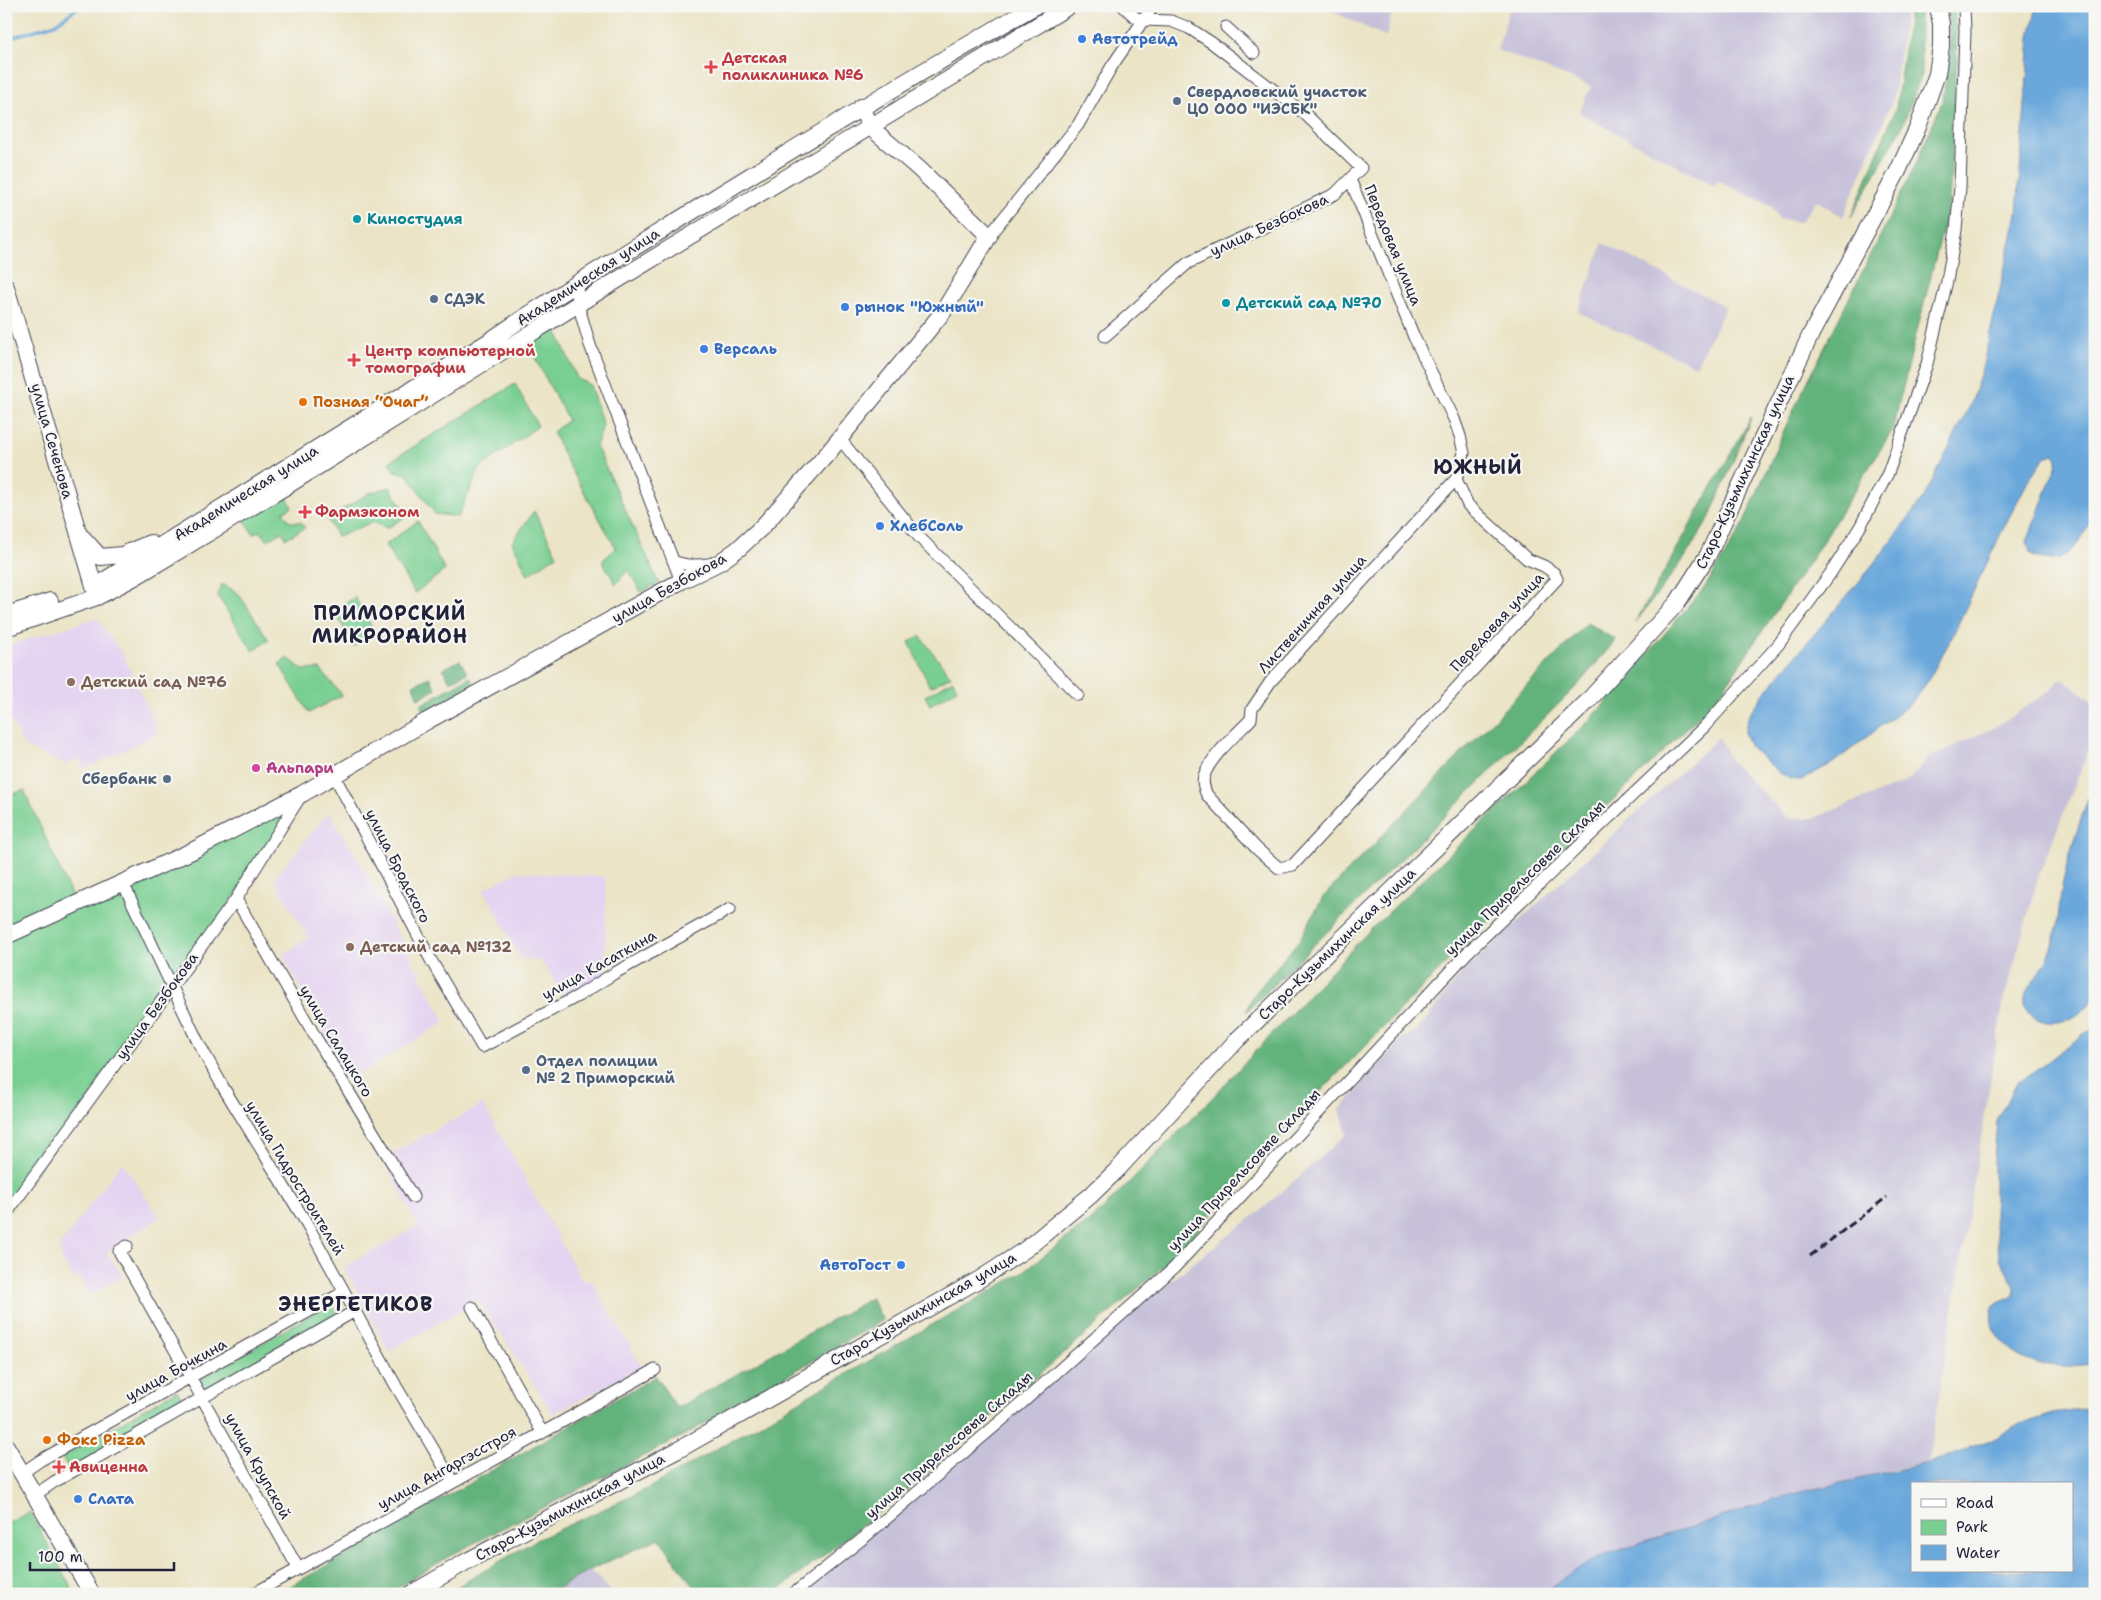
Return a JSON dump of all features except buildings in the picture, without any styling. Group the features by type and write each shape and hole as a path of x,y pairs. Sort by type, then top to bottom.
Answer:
{"main road":[{"name":"Академическая улица","path":"96,592 205,519 488,342 577,283 861,107 1035,6"},
{"path":"6,628 135,577 285,487 578,304 1069,6"},
{"name":"Старо-Кузьмихинская улица","path":"411,1594 469,1560 678,1450 963,1289 1026,1249 1082,1203 1118,1170 1237,1040 1513,775 1613,674 1677,603 1708,555 1811,334 1908,150 1926,108 1937,74 1941,46 1941,24 1938,6"},
{"path":"861,107 870,127 897,149 990,236"},
{"path":"890,114 897,149"},
{"path":"826,129 833,149"},
{"name":"улица Безбокова","path":"6,936 124,883 302,794 681,581 720,562 762,527 840,439 943,312 990,236"},
{"name":"улица Сеченова","path":"6,287 10,310 96,592"},
{"path":"78,531 100,557 122,555 205,519"},
{"path":"6,615 96,592"},
{"path":"6,1446 92,1594"}],"street":[{"path":"1122,6 1135,17 1143,20 1171,21 1189,28 1252,73 1305,114 1361,168 1350,179"},
{"name":"улица Безбокова","path":"990,236 1078,124 1152,6"},
{"name":"улица Прирельсовые Склады","path":"793,1594 866,1536 1022,1403 1174,1268 1467,953 1705,726 1778,645 1830,574 1860,527 1888,473 1927,364 1947,281 1956,230 1960,187 1964,6"},
{"path":"1226,27 1254,53"},
{"name":"улица Безбокова","path":"1105,336 1188,263 1335,194 1350,179"},
{"name":"Передовая улица","path":"1278,868 1293,865 1557,579 1554,573 1544,566 1527,559 1468,505 1456,479 1464,453 1460,436 1452,414 1414,337 1350,179"},
{"path":"577,283 578,304 598,365 672,562 681,581"},
{"path":"840,439 919,537 1078,695"},
{"name":"Лиственичная улица","path":"1278,868 1257,849 1207,795 1203,787 1203,778 1209,765 1251,719 1252,709 1271,681 1456,479"},
{"path":"672,562 697,566 720,562"},
{"name":"улица Бродского","path":"334,775 432,962 482,1047"},
{"name":"улица Безбокова","path":"6,1214 236,899 302,794"},
{"name":"улица Гидростроителей","path":"124,883 198,1042 223,1087 307,1224 396,1386 453,1482"},
{"name":"улица Салацкого","path":"236,899 316,1038 412,1197"},
{"name":"улица Касаткина","path":"482,1047 578,996 613,974 730,909"},
{"name":"улица Крупской","path":"127,1246 119,1251 298,1568"},
{"name":"улица Бочкина","path":"22,1473 42,1460 344,1292"},
{"path":"472,1307 542,1432"},
{"path":"35,1495 202,1396 355,1311"},
{"name":"улица Ангаргэсстроя","path":"253,1594 656,1370"}],"shaded area":[{"path":"1321,6 1393,6 1386,37"},
{"path":"1510,6 1906,6 1893,99 1843,217 1816,200 1801,222 1779,219 1770,205 1717,181 1714,186 1579,113 1591,86 1497,50"},
{"path":"1603,243 1726,307 1696,366 1578,312"},
{"name":"Детский сад №76","path":"97,618 123,655 159,733 85,769 78,758 66,765 23,746 6,709 6,648 16,643"},
{"path":"2061,678 2095,703 2095,735 2038,877 2003,1004 1928,1463 1891,1470 1761,1504 1611,1553 1582,1566 1543,1594 799,1594 1141,1304 1260,1211 1347,1134 1340,1110 1401,1039 1418,1030 1460,975 1719,737 1731,762 1788,818 1814,818 1908,781 1929,757 1996,727 2052,689"},
{"name":"Детский сад №132","path":"329,812 360,863 445,1022 349,1080 283,955 308,938 274,879"},
{"path":"517,872 606,877 605,979 566,1000 541,961 521,959 484,889"},
{"path":"483,1104 583,1282 591,1280 642,1367 553,1414 479,1300 389,1351 344,1267 418,1226 383,1158"},
{"path":"122,1162 160,1218 106,1252 123,1276 91,1295 78,1276 73,1278 62,1260 59,1247"},
{"path":"590,1570 614,1594 548,1594"}],"green space":[{"path":"1910,6 1919,7 1922,75 1901,129 1851,217 1896,108"},
{"path":"1947,6 1954,6 1957,59 1949,204 1892,431 1814,555 1715,701 1461,948 1321,1091 1174,1257 899,1497 774,1594 699,1594 659,1538 590,1570 548,1594 445,1594 536,1540 647,1489 1020,1274 1098,1214 1211,1099 1365,935 1592,718 1705,587 1742,527 1789,419 1917,162 1943,99 1950,52"},
{"path":"557,332 577,378 590,385 603,425 596,446 659,583 641,592 628,570 616,584 602,561 616,548 566,460 553,432 568,420 529,347 534,335"},
{"path":"515,384 538,426 480,468 458,517 435,514 407,474 395,471 389,462"},
{"path":"1752,416 1709,519 1684,559 1635,623"},
{"path":"390,487 408,516 387,528 372,522 338,537 327,519 369,493"},
{"path":"284,491 292,507 283,512 290,522 301,522 305,528 286,538 282,532 267,540 260,531 253,534 243,518"},
{"path":"534,511 557,555 528,575 512,542"},
{"path":"418,521 445,570 415,593 385,545"},
{"path":"222,584 238,593 269,640 253,651 217,595"},
{"path":"355,597 375,633 353,647 335,610"},
{"path":"1587,623 1616,640 1577,686 1246,1012 1252,997 1300,939 1323,897"},
{"path":"920,636 951,676 930,687 909,642"},
{"path":"288,658 303,670 320,669 342,695 309,713 279,664"},
{"path":"460,660 467,673 450,682 443,669"},
{"path":"430,677 436,689 418,699 413,685"},
{"path":"470,677 475,685 425,715 420,705"},
{"path":"953,680 957,689 930,705 925,696"},
{"path":"24,790 74,901 6,927 6,796"},
{"path":"302,794 276,839 6,1214 6,936"},
{"path":"871,1298 883,1320 690,1432 453,1554 387,1594 277,1594 656,1376 677,1408"},
{"path":"331,1303 339,1317 207,1394 199,1380"},
{"path":"177,1390 185,1404 70,1471 62,1457"},
{"path":"30,1512 75,1594 6,1594 6,1524"}],"water":[{"path":"2037,6 2095,6 2095,513 2077,544 2065,555 2045,559 2030,553 2027,541 2057,464 2054,454 2045,457 2027,483 1950,641 1926,684 1910,704 1833,763 1801,780 1791,779 1780,773 1750,747 1744,732 1749,715 1765,692 1875,563 1924,497 1971,404 1983,365 2017,213 2030,37"},
{"path":"2095,781 2095,985 2093,997 2078,1015 2062,1021 2045,1022 2037,1019 2026,1010 2024,1001 2029,988 2048,957 2054,943 2068,860"},
{"path":"2095,1029 2095,1363 2058,1366 2037,1363 2018,1355 2002,1342 1992,1324 1991,1315 1994,1305 2012,1297 2014,1290 2013,1284 2000,1259 1994,1220 1994,1159 1997,1121 2017,1083 2085,1033"},
{"path":"2095,1407 2095,1594 1543,1594 1582,1566 1611,1553 1793,1494 1929,1463 1990,1440 2034,1420 2060,1412"}],"waterway":[{"path":"6,39 55,24 80,6"}],"railway":[{"path":"1810,1256 1887,1197"}],"place":[{"name":"Автотрейд","path":"1082,39"},
{"name":"Детская поликлиника №6","path":"711,67"},
{"name":"Свердловский участок ЦО ООО \"ИЭСБК\"","path":"1177,101"},
{"name":"Киностудия","path":"357,219"},
{"name":"СДЭК","path":"434,299"},
{"name":"Детский сад №70","path":"1226,303"},
{"name":"рынок \"Южный\"","path":"845,307"},
{"name":"Версаль","path":"704,349"},
{"name":"Центр компьютерной томографии","path":"354,360"},
{"name":"Позная “Очаг”","path":"303,402"},
{"name":"Фармэконом","path":"305,512"},
{"name":"ХлебСоль","path":"880,526"},
{"name":"Детский сад №76","path":"71,682"},
{"name":"Альпари","path":"256,768"},
{"name":"Сбербанк","path":"167,779"},
{"name":"Детский сад №132","path":"350,947"},
{"name":"Отдел полиции № 2 Приморский","path":"526,1070"},
{"name":"АвтоГост","path":"901,1265"},
{"name":"Фокс Pizza","path":"47,1440"},
{"name":"Авиценна","path":"59,1467"},
{"name":"Слата","path":"78,1499"}],"district":[{"name":"ЮЖНЫЙ","path":"1478,467"},
{"name":"ПРИМОРСКИЙ МИКРОРАЙОН","path":"390,624"},
{"name":"ЭНЕРГЕТИКОВ","path":"356,1304"}]}
